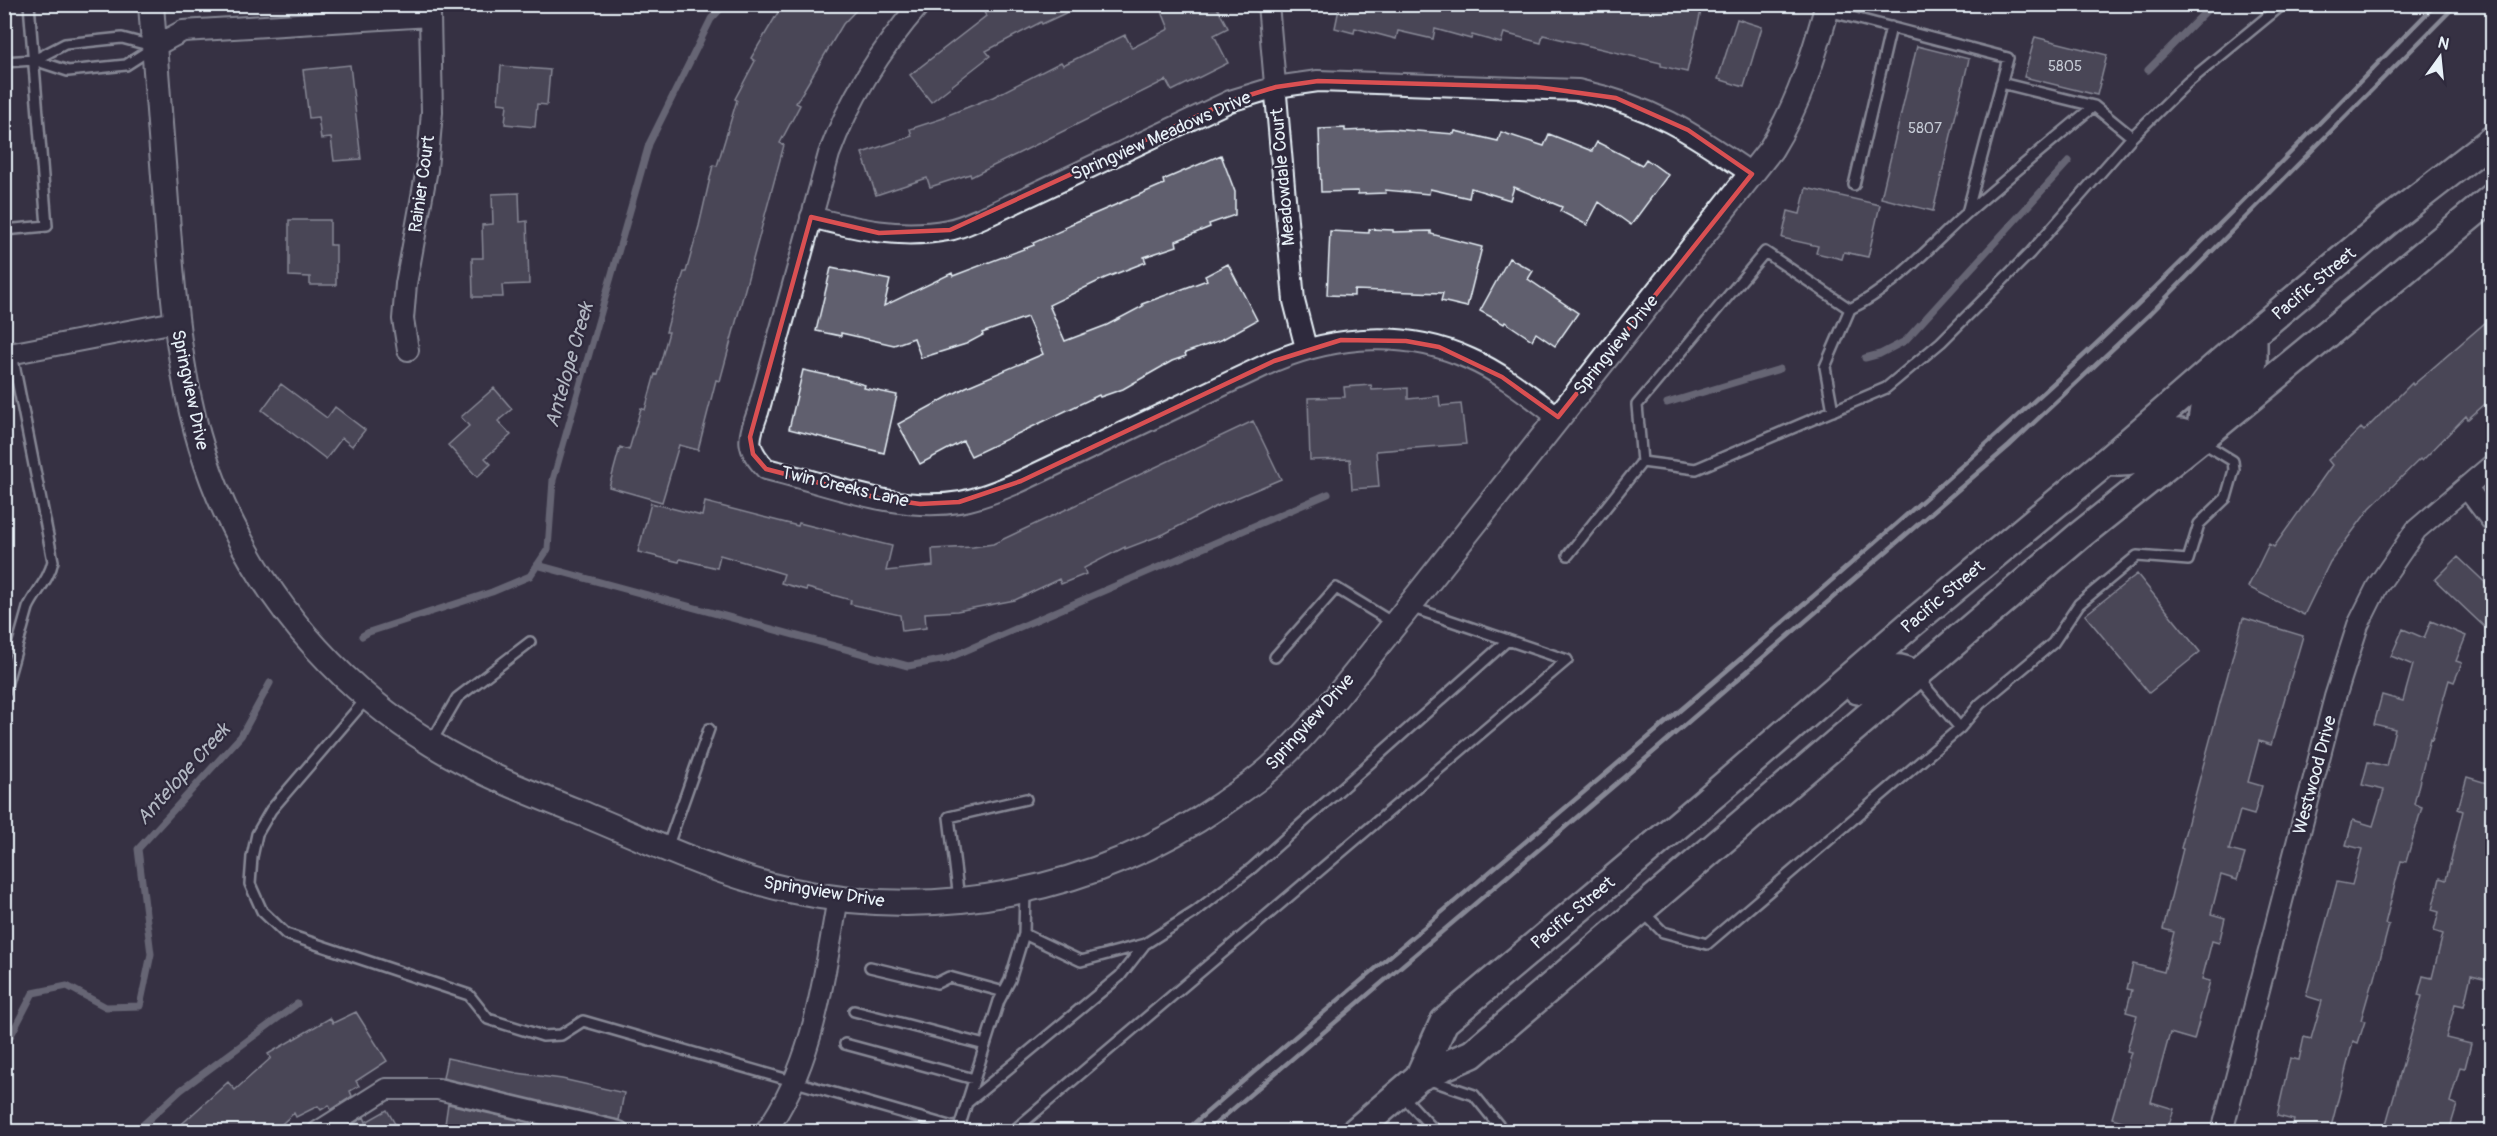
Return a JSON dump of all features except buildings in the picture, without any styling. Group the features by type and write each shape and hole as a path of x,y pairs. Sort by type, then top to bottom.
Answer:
{"main road":[{"name":"Pacific Street","path":"1409,1085 1444,1022 2107,461 2253,334 2388,221 2493,140"},
{"name":"Pacific Street","path":"1355,1131 1409,1085 1472,1054 2079,536 2493,198"},
{"path":"2107,461 2121,463 2134,460 2169,434 2177,432 2186,433 2199,440 2204,408 2253,362 2253,334"},
{"path":"1819,703 1844,700 1885,670 1895,667 1904,668 1917,676"},
{"path":"1546,935 1575,934 1612,905 1641,911 1642,878 1699,827 1697,809"}],"street":[{"name":"Springview Drive","path":"151,4 175,322 190,408 215,488 232,524 252,562 279,602 309,640 367,699 431,743 511,785 753,881 838,898 885,903 959,901 1025,890 1125,860 1170,837 1240,791 1273,766 1304,734 1402,615 1752,174 1788,122 1814,55 1827,7"},
{"name":"Twin Creeks Lane","path":"920,4 881,51 842,119 829,154 750,437 753,454 766,469 878,498 920,504 959,502 990,494 1021,481 1306,348 1341,340 1406,341 1439,347 1470,359 1502,376 1558,417"},
{"name":"Meadowdale Court","path":"1268,4 1294,301 1306,348"},
{"path":"155,46 183,31 430,10"},
{"name":"Rainier Court","path":"408,350 403,319 406,284 427,170 432,112 430,10"},
{"name":"Springview Meadows Drive","path":"811,217 879,233 912,234 950,230 991,214 1230,101 1276,87 1318,81 1578,90 1616,98 1653,112 1688,130 1752,174"},
{"path":"8,355 175,322"},
{"name":"Westwood Drive","path":"2222,1131 2335,697 2358,625 2377,587 2416,530 2493,465"},
{"path":"2467,488 2493,520"},
{"path":"765,1131 774,1120 799,1068 823,986 838,898"},
{"path":"318,1131 386,1089 438,1089 580,1127 619,1131"}],"lane":[{"path":"4,230 47,226 29,4"},
{"path":"1642,462 1696,469 1886,388 1941,342 2030,253 2132,137 2187,83 2283,4"},
{"path":"1827,7 1891,27 2008,58 1967,213"},
{"path":"1854,185 1891,27"},
{"path":"34,60 65,44 122,38 155,46"},
{"path":"4,62 34,60 68,71 126,65 155,46"},
{"path":"2001,83 2094,106 2132,137"},
{"path":"1833,411 1825,367 1850,309 1867,301 1906,270 1967,213 2094,106"},
{"path":"1568,555 1642,462 1637,405 1765,252 1850,309"},
{"path":"4,693 28,608 46,581 53,561 8,355"},
{"path":"1641,911 1663,932 1707,944 1960,728 1980,704 2053,643 2079,604 2137,556 2188,560 2199,524 2226,498 2234,470 2233,461 2199,440"},
{"path":"1012,1131 1567,660 1508,640 1402,615 1336,588 1275,657"},
{"path":"1024,934 1081,961 1145,944 1196,912 1252,868 1508,640"},
{"path":"431,743 457,698 530,642"},
{"path":"1917,676 1960,728"},
{"path":"367,699 271,810 257,834 250,884 262,911 286,934 469,995 488,1019 543,1036 561,1035 584,1022 970,1131"},
{"path":"667,848 709,729"},
{"path":"959,901 949,818 1026,799"},
{"path":"959,1128 1024,934 1025,890"},
{"path":"967,1102 1120,976 1145,944"},
{"path":"870,966 937,983 949,977 1004,992"},
{"path":"854,1011 986,1045"},
{"path":"845,1044 974,1079"},
{"path":"1409,1085 1436,1131"},
{"path":"1409,1085 1473,1095 1503,1131"}],"highlighted area":[{"path":"1318,81 1537,87 1616,98 1688,130 1752,174 1558,417 1502,377 1439,347 1406,341 1341,340 1274,361 1021,481 959,502 920,504 878,498 766,469 753,454 750,437 811,217 879,233 950,230 1230,101 1276,87"}],"waterway":[{"name":"Antelope Creek","path":"362,636 492,592 530,576 548,549 553,480 649,144 711,19 725,4"},
{"path":"2148,70 2213,4"},
{"path":"1865,358 1880,354 1905,341 2069,161"},
{"path":"1667,403 1780,369"},
{"path":"537,565 908,666 946,659 1328,494"},
{"name":"Antelope Creek","path":"4,1041 8,1041 33,993 67,986 106,1007 140,1006 151,954 138,849 241,736 270,683"},
{"path":"135,1132 181,1090 297,1004"}],"railway":[{"path":"1184,1132 1741,659 1961,467 2163,280 2436,4"},
{"path":"1206,1132 2009,446 2150,314 2457,4"}]}
